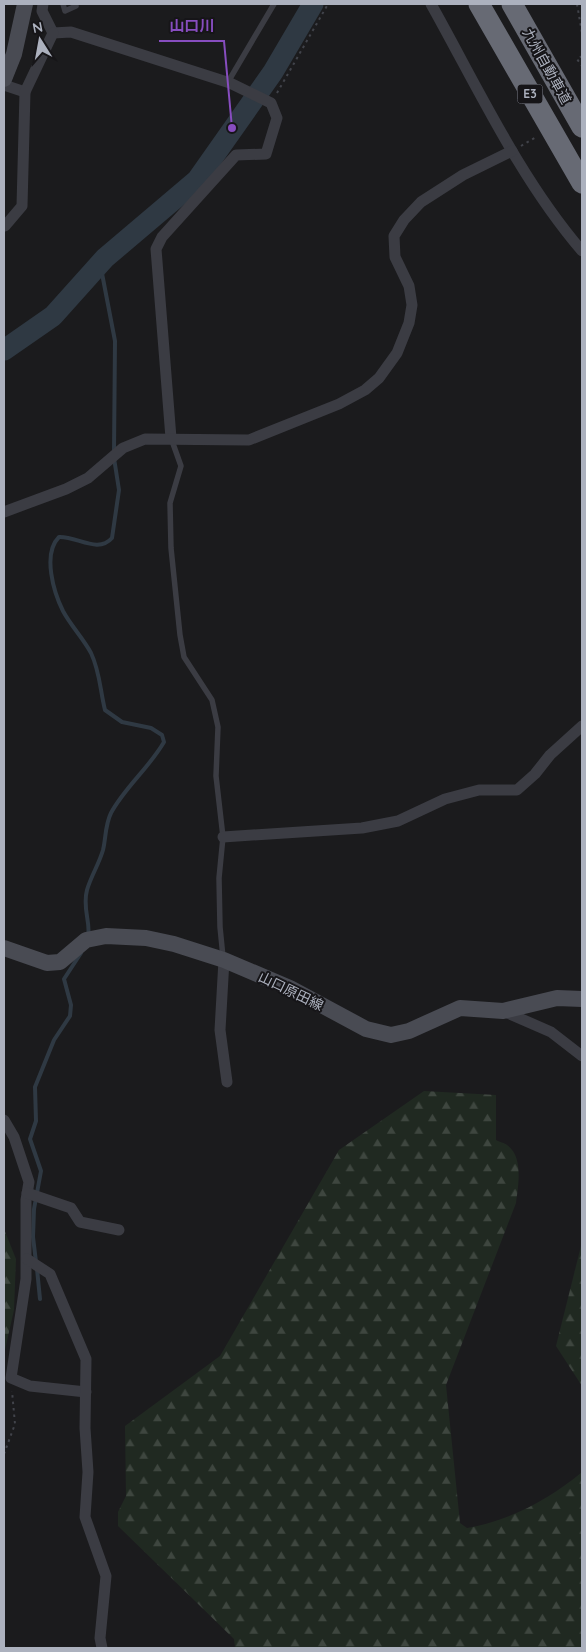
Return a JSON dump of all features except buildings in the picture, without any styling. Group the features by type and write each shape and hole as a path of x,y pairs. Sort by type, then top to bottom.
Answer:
{"highway":[{"name":"九州自動車道","path":"480,4 543,118 582,183"},
{"name":"九州自動車道","path":"512,4 582,127"}],"main road":[{"path":"4,79 14,54 25,4"},
{"name":"山口原田線","path":"4,948 47,963 60,962 86,940 116,937 146,938 174,944 224,960 290,988 366,1029 391,1035 409,1031 460,1008 503,1011 558,998 582,999"}],"street":[{"path":"43,4 42,11 53,33"},
{"path":"431,4 512,151 568,234 582,251"},
{"path":"53,33 71,32 229,82 267,102 276,118 266,154 236,155 162,237 156,249 171,438"},
{"path":"5,226 22,206 25,92 53,33"},
{"path":"4,85 25,92"},
{"path":"4,512 66,489 88,478 123,448 145,439 249,440 339,404 366,390 379,378 397,353 409,323 412,305 409,286 395,258 394,236 404,220 421,202 464,175 512,151"},
{"path":"223,837 362,828 398,821 445,798 479,790 517,790 535,774 550,755 582,726"},
{"path":"224,960 220,1030 228,1082"},
{"path":"503,1011 550,1032 582,1056"},
{"path":"4,1120 14,1137 29,1182 27,1193 27,1259 11,1378 30,1386 86,1392"},
{"path":"27,1193 71,1208 80,1222 119,1230"},
{"path":"27,1259 50,1274 86,1359 88,1472 85,1517 106,1576 100,1638 102,1648"}],"lane":[{"path":"63,4 65,11 76,6 75,4"},
{"path":"229,82 274,4"},
{"path":"171,438 181,466 170,502 171,548 180,635 184,657 212,700 218,727 216,776 223,837 219,878 220,927 224,960"}],"path":[{"path":"267,102 328,4"},
{"path":"577,4 582,33"},
{"path":"582,56 577,59 582,66"},
{"path":"512,151 536,137"},
{"path":"4,1454 15,1424 11,1378"}],"green space":[{"path":"424,1091 496,1095 496,1140 506,1144 512,1150 516,1157 519,1172 516,1203 446,1385 460,1523 467,1528 483,1525 528,1508 570,1482 582,1472 582,1648 235,1648 234,1639 118,1526 118,1512 126,1496 125,1426 220,1356 339,1150"},
{"path":"4,1229 16,1259 14,1310 4,1354"},
{"path":"582,1242 582,1386 556,1346"}],"waterway":[{"path":"4,350 53,316 105,258 197,180 273,72 313,4"},
{"path":"100,263 115,341 114,451"},
{"path":"88,935 86,897 103,850 109,818 123,795 164,742 162,735 151,728 122,722 105,710 94,660 63,611 51,574 51,553 59,537 94,544 106,543 112,538 119,490 114,458"},
{"path":"36,1262 33,1237 34,1209 41,1171 30,1139 36,1121 35,1087 54,1040 70,1016 71,1005 64,979 81,953"},
{"path":"37,1269 40,1299"}],"place":[{"name":"山口川","path":"232,128"}]}
